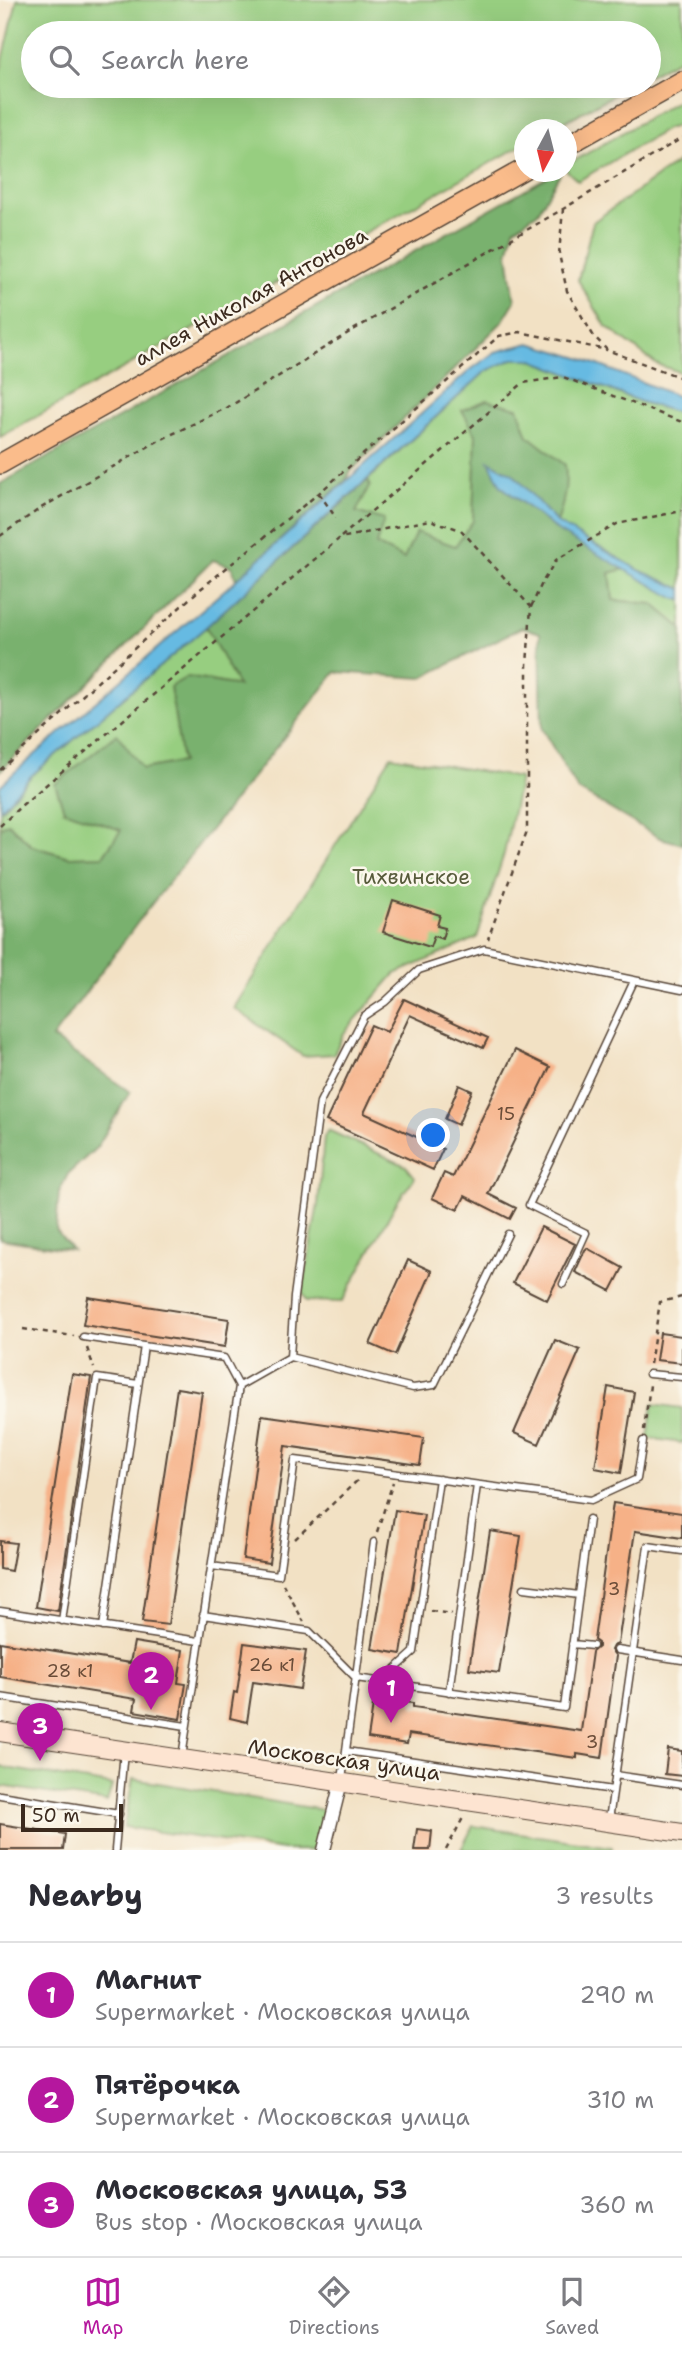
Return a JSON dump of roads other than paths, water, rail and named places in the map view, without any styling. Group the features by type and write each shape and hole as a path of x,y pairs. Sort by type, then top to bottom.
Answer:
{"main road":[{"path":"661,93 682,81"},
{"path":"577,140 652,98"},
{"name":"аллея Николая Антонова","path":"0,464 514,175"},
{"name":"Московская улица","path":"0,1732 682,1833"}],"street":[{"path":"324,1850 341,1782"}],"lane":[{"path":"290,1357 294,1297 320,1102 364,1016 385,1002 419,970 484,949 682,990"},
{"path":"563,1284 586,1233 529,1205 635,981"},
{"path":"239,1386 290,1357 413,1388 434,1385 508,1234"},
{"path":"83,1337 224,1358 239,1386 181,1759"},
{"path":"103,1627 144,1346"},
{"path":"649,1374 682,1377"},
{"path":"62,1621 97,1378 138,1384"},
{"path":"211,1566 279,1575 295,1460 591,1503 636,1479 643,1441"},
{"path":"381,1682 414,1652 439,1479"},
{"path":"449,1692 477,1485"},
{"path":"204,1615 309,1631 355,1678 564,1708 589,1519"},
{"path":"341,1782 374,1542"},
{"path":"608,1822 648,1546 682,1551"},
{"path":"524,1588 579,1595"},
{"path":"0,1611 200,1641"},
{"path":"572,1644 593,1646"},
{"path":"617,1650 682,1660"},
{"path":"0,1697 186,1726"},
{"path":"115,1850 124,1750"},
{"path":"346,1751 613,1790"},
{"path":"615,1775 682,1786"},
{"path":"0,1796 118,1814"}],"water":[{"path":"530,343 583,359 682,398 682,414 641,402 530,359 513,359 486,371 206,627 31,776 0,810 0,786 236,580 469,371 495,352"},
{"path":"489,461 513,474 557,523 641,571 682,589 682,600 559,532 501,486"}],"place":[{"name":"Пятёрочка","path":"151,1710"},
{"name":"Магнит","path":"391,1723"},
{"name":"Московская улица, 53","path":"40,1761"}],"park label":[{"name":"Тихвинское","path":"411,877"}]}
